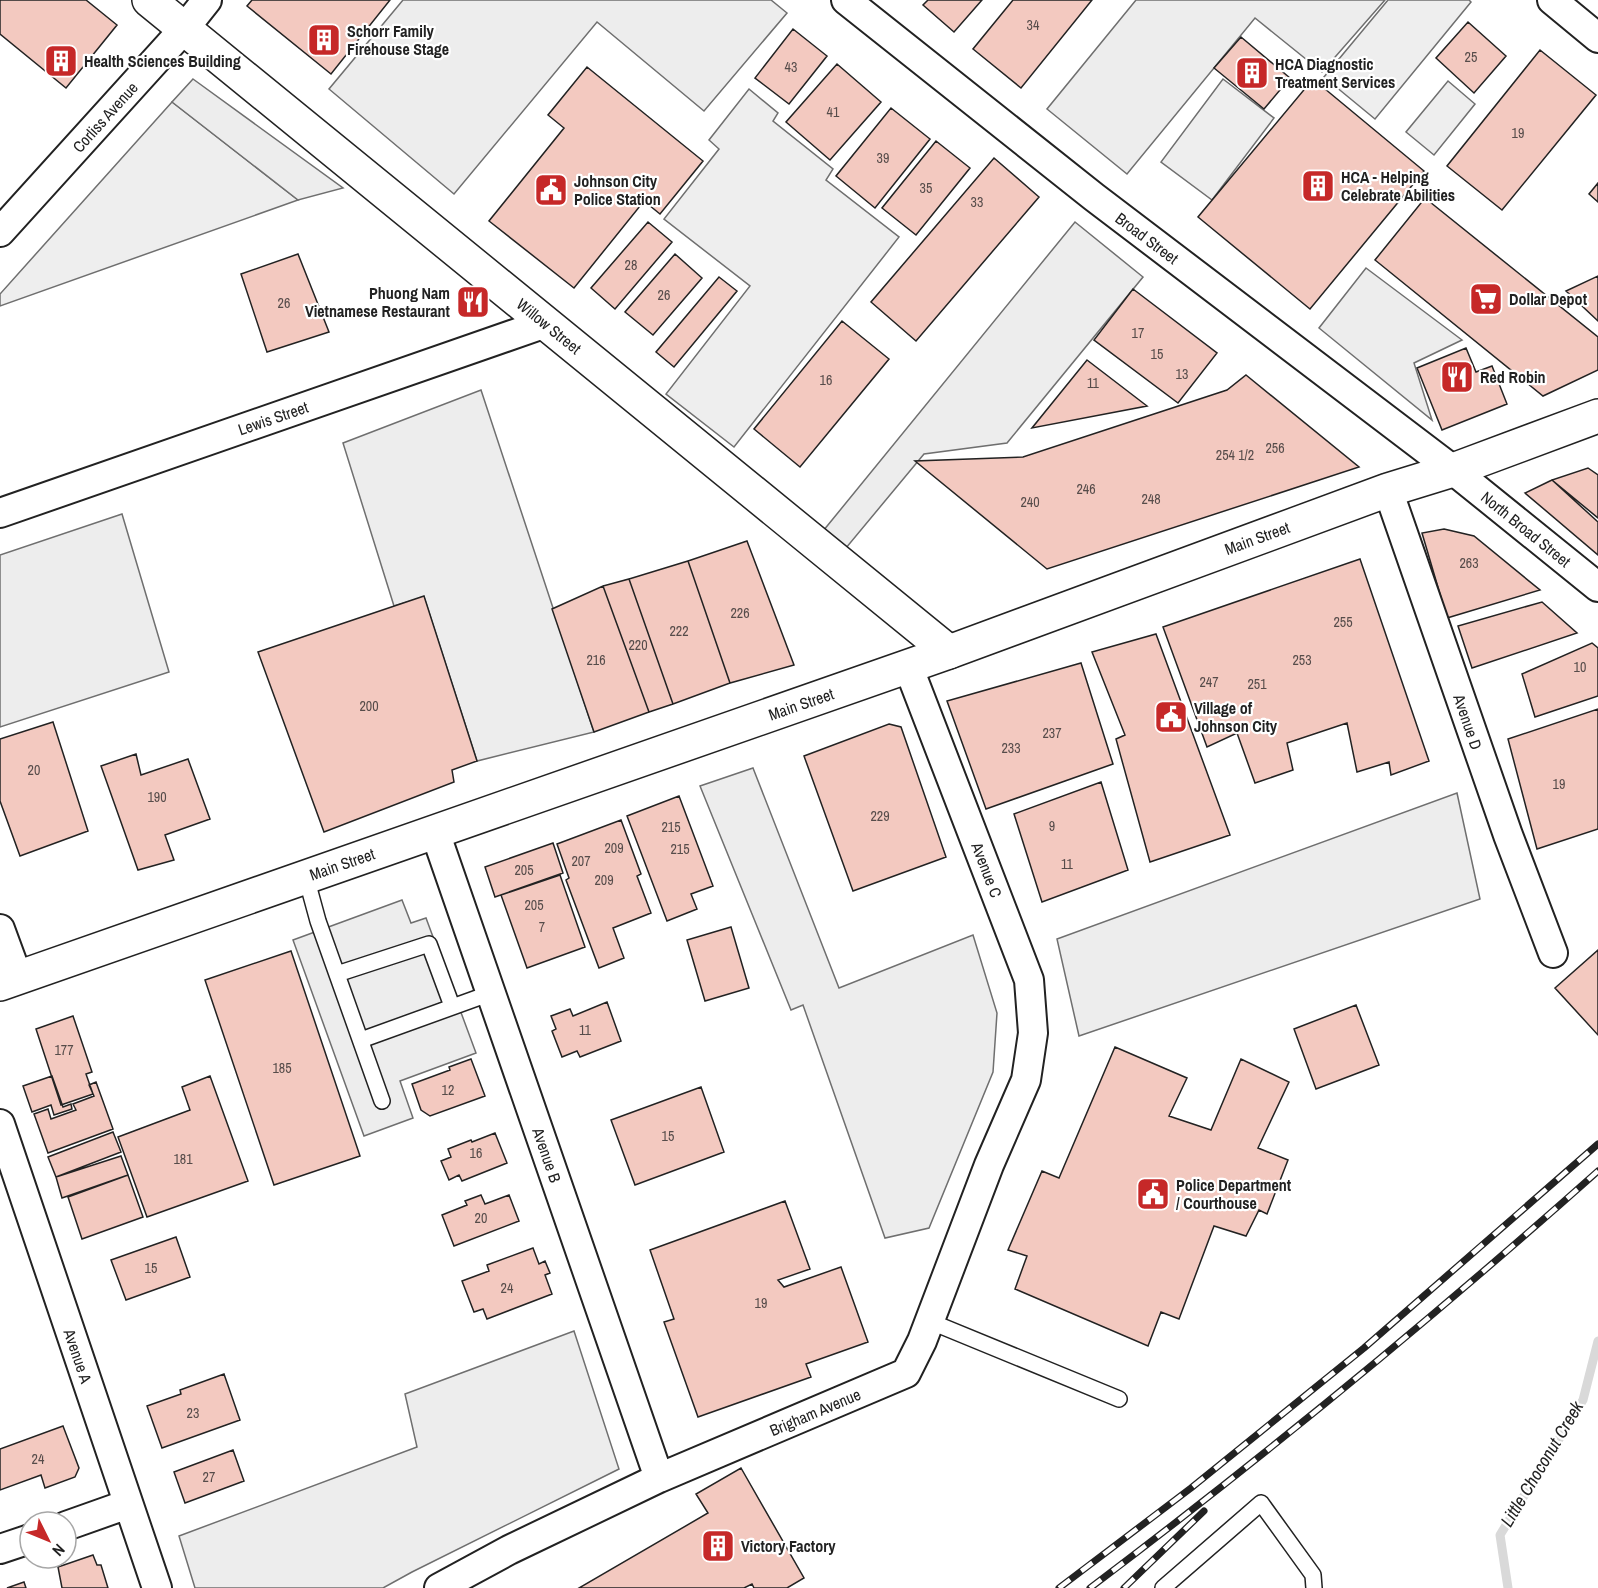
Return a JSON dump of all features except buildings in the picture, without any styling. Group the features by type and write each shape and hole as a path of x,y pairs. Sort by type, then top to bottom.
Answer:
{"main road":[{"name":"Willow Street","path":"149,0 949,652"},
{"name":"Main Street","path":"9,981 949,652 1388,490 1453,470 1598,416"}],"street":[{"name":"Corliss Avenue","path":"0,232 184,29 207,0"},
{"name":"Broad Street","path":"846,0 1094,197 1453,470"},
{"path":"1552,0 1598,38"},
{"name":"Lewis Street","path":"0,513 546,324"},
{"name":"North Broad Street","path":"1453,470 1598,587"},
{"name":"Avenue D","path":"1388,490 1508,835 1553,953"},
{"name":"Avenue C","path":"908,666 1029,980 1033,1034 1026,1080"},
{"name":"Avenue B","path":"435,832 659,1478"},
{"path":"0,929 9,981"},
{"name":"Brigham Avenue","path":"439,1588 509,1550 659,1478 906,1373 929,1321 989,1165 1026,1080"},
{"name":"Avenue A","path":"0,1124 157,1588"},
{"path":"78,1522 128,1504"},
{"path":"0,1549 18,1543"}],"lane":[{"path":"306,877 318,921 382,1101"},
{"path":"337,974 429,944 452,1006"},
{"path":"360,1040 491,993"},
{"path":"929,1321 1119,1399"},
{"path":"1163,1588 1261,1503 1313,1575 1314,1588"}],"shaded area":[{"path":"403,0 771,0 787,13 704,111 597,22 454,194 329,89"},
{"path":"1136,0 1385,0 1322,72 1255,18 1127,174 1047,109"},
{"path":"1388,0 1469,0 1471,2 1375,119 1324,77"},
{"path":"193,79 343,188 298,200 172,102"},
{"path":"1223,79 1274,118 1212,200 1161,162"},
{"path":"1448,81 1475,104 1434,155 1406,132"},
{"path":"749,89 778,113 773,121 833,169 826,180 899,237 734,447 666,394 750,286 664,219 719,149 709,140"},
{"path":"172,102 298,200 0,306 0,294"},
{"path":"1075,222 1143,277 1007,443 924,454 841,554 819,536"},
{"path":"1366,268 1462,340 1414,363 1432,420 1319,328"},
{"path":"481,390 594,732 477,761 424,597 394,606 343,443"},
{"path":"122,514 169,672 0,727 0,555"},
{"path":"753,768 839,988 973,935 997,1013 993,1072 929,1228 885,1238 803,1005 791,1010 700,786"},
{"path":"1457,793 1480,899 1079,1036 1057,939"},
{"path":"402,900 411,923 426,918 476,1053 400,1081 413,1118 364,1136 293,940"},
{"path":"574,1331 619,1469 383,1588 195,1588 179,1536 417,1447 405,1394"}],"waterway":[{"name":"Little Choconut Creek","path":"1508,1588 1500,1535 1583,1400 1598,1341"}],"railway":[{"path":"1059,1588 1191,1488 1364,1348 1598,1144"},
{"path":"1090,1588 1348,1385 1598,1171"},
{"path":"1124,1588 1204,1511"}],"place":[{"name":"Schorr Family Firehouse Stage","path":"324,40"},
{"name":"Health Sciences Building","path":"61,61"},
{"name":"HCA Diagnostic Treatment Services","path":"1252,73"},
{"name":"HCA - Helping Celebrate Abilities","path":"1318,186"},
{"name":"Johnson City Police Station","path":"551,190"},
{"name":"Dollar Depot","path":"1486,299"},
{"name":"Phuong Nam Vietnamese Restaurant","path":"473,302"},
{"name":"Red Robin","path":"1457,377"},
{"name":"Village of Johnson City","path":"1171,717"},
{"name":"Police Department / Courthouse","path":"1153,1194"},
{"name":"Victory Factory","path":"718,1546"}]}
